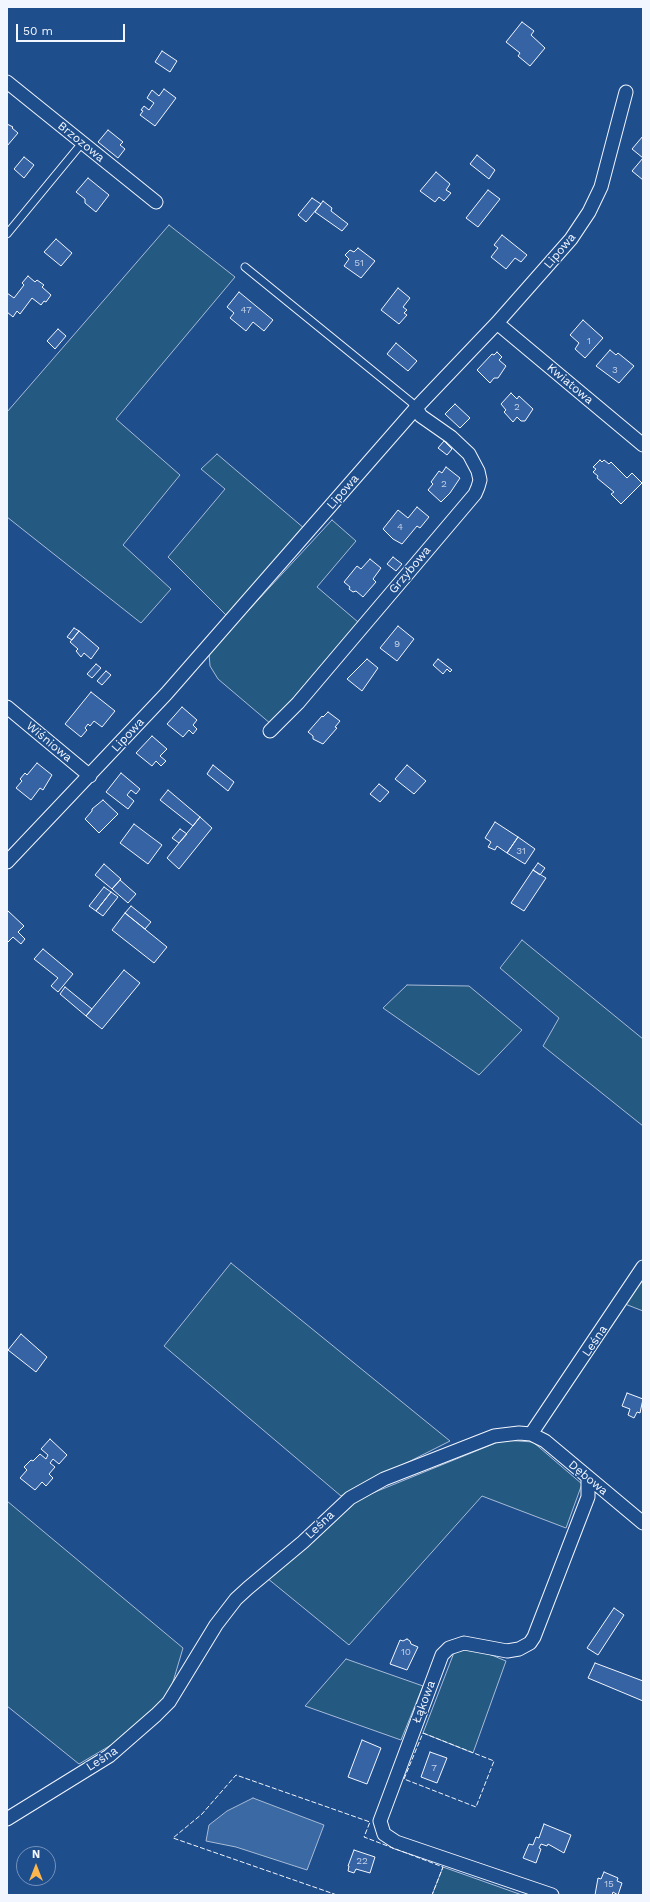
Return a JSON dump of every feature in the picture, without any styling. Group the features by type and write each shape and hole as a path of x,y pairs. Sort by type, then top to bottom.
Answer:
{"street":[{"name":"Brzozowa","path":"7,82 156,202"},
{"name":"Lipowa","path":"7,862 166,694 416,408 497,323 560,252 589,212 601,187 626,92"},
{"name":"Kwiatowa","path":"497,323 643,445"},
{"name":"Grzybowa","path":"270,731 298,703 475,494 480,480 478,471 469,454 451,437 421,416 416,408"},
{"name":"Wiśniowa","path":"7,707 90,776"},
{"name":"Leśna","path":"7,1819 109,1756 156,1715 169,1702 216,1625 236,1599 303,1542 350,1498 384,1479 494,1436 518,1433 531,1434 643,1267"},
{"name":"Dębowa","path":"531,1434 545,1442 643,1523"},
{"name":"Łąkowa","path":"552,1895 396,1842 384,1834 380,1820 442,1655 449,1648 464,1643 507,1651 519,1649 530,1643 534,1637 588,1496 588,1478"}],"lane":[{"path":"7,234 82,143"},
{"path":"245,267 411,402 416,408"}],"shaded area":[{"path":"169,225 235,277 116,419 180,475 123,545 171,589 141,623 7,517 7,412"},
{"path":"217,454 305,529 227,616 168,557 225,489 201,469"},
{"path":"332,520 356,541 317,587 358,622 271,724 218,679 210,666 209,653"},
{"path":"522,940 643,1039 643,1126 543,1046 559,1018 500,968"},
{"path":"407,985 469,986 522,1030 479,1075 383,1008"},
{"path":"231,1263 450,1441 341,1496 164,1346"},
{"path":"643,1275 643,1311 625,1304"},
{"path":"503,1440 533,1442 582,1484 566,1528 482,1496 349,1645 267,1578 353,1501"},
{"path":"7,1501 183,1648 170,1692 128,1735 79,1764 7,1706"},
{"path":"472,1647 506,1661 473,1753 423,1733 455,1650"},
{"path":"346,1659 423,1686 401,1740 305,1706"},
{"path":"253,1798 324,1825 307,1870 236,1847 206,1841 209,1825 227,1811"},
{"path":"443,1867 522,1895 432,1895"}],"building":[{"path":"522,22 534,31 531,35 545,48 530,66 518,56 520,53 506,42"},
{"path":"162,51 177,61 170,72 155,62"},
{"path":"164,89 176,98 155,126 140,115 143,111 141,110 144,106 149,110 154,103 147,98 152,90 159,96"},
{"path":"7,124 13,127 12,128 18,133 7,146"},
{"path":"108,130 123,142 120,145 125,149 118,158 98,142"},
{"path":"643,136 643,158 632,149"},
{"path":"477,155 495,170 489,179 470,164"},
{"path":"24,157 34,165 24,178 14,169"},
{"path":"643,158 643,180 632,171"},
{"path":"436,172 450,184 446,190 451,193 444,201 439,197 435,202 420,191"},
{"path":"88,178 109,195 96,212 85,203 85,199 76,192"},
{"path":"488,190 500,199 478,227 466,218"},
{"path":"312,198 321,204 306,222 298,215"},
{"path":"323,201 332,208 331,211 348,224 342,231 315,212"},
{"path":"502,235 527,255 521,262 515,258 506,269 491,257 498,248 494,245"},
{"path":"56,239 72,253 61,266 44,252"},
{"path":"358,248 375,261 361,278 344,266 349,259 345,255 350,250 354,252"},
{"path":"28,276 35,282 37,280 44,285 42,287 51,295 46,302 44,301 41,305 32,298 20,314 17,311 13,317 7,312 7,293 14,298 24,285 22,283"},
{"path":"398,288 410,298 403,307 407,310 404,313 407,315 399,324 381,310"},
{"path":"239,292 273,320 264,331 253,322 246,331 230,318 234,313 227,307"},
{"path":"583,320 603,338 585,358 575,349 579,343 570,335"},
{"path":"58,329 66,336 55,349 47,341"},
{"path":"396,343 417,361 408,371 387,354"},
{"path":"610,350 616,355 618,353 634,366 619,383 596,366"},
{"path":"497,352 502,357 499,360 506,366 498,378 494,378 490,383 477,370 492,354 494,355"},
{"path":"511,393 517,399 519,396 533,409 525,421 521,421 517,417 513,422 504,412 506,410 501,404"},
{"path":"455,404 470,418 460,428 445,414"},
{"path":"444,441 452,449 447,455 438,448"},
{"path":"600,460 602,462 604,460 609,464 611,462 627,478 632,473 642,483 621,504 611,494 614,492 597,478 598,476 593,472 596,469 593,467"},
{"path":"446,467 460,478 450,493 441,502 428,490 433,484 431,482 439,471 442,473"},
{"path":"417,507 429,517 420,528 417,526 402,544 393,539 383,529 398,510 408,518"},
{"path":"393,557 402,564 396,571 387,564"},
{"path":"370,559 381,568 373,579 376,582 363,597 356,591 353,592 349,589 350,587 344,582 357,566 361,569"},
{"path":"398,626 414,639 397,661 380,648"},
{"path":"74,628 79,631 72,640 67,637"},
{"path":"79,631 99,648 91,659 84,653 81,657 76,651 78,649 70,642"},
{"path":"367,659 378,668 362,691 347,679"},
{"path":"438,659 452,670 450,672 447,669 443,674 433,665"},
{"path":"96,664 101,668 92,678 87,674"},
{"path":"106,671 111,675 102,685 97,681"},
{"path":"91,692 115,711 102,727 94,721 90,726 88,724 85,728 87,730 81,737 65,724"},
{"path":"182,707 197,720 193,725 197,729 193,734 189,730 183,737 167,724"},
{"path":"328,712 340,721 335,727 337,728 323,744 313,739 313,736 308,732 322,716 323,717"},
{"path":"152,736 167,749 160,756 166,761 161,766 156,761 152,766 136,753"},
{"path":"37,763 52,775 43,790 40,788 31,800 16,788 22,781 20,779 25,773 27,775"},
{"path":"213,765 234,782 228,791 207,774"},
{"path":"407,765 426,781 414,794 395,779"},
{"path":"121,773 140,789 136,794 131,790 127,795 134,801 128,809 106,792"},
{"path":"379,784 389,792 380,802 370,794"},
{"path":"168,790 200,817 193,826 160,800"},
{"path":"103,800 118,814 99,833 85,819 92,809"},
{"path":"200,817 212,828 179,869 167,858"},
{"path":"495,822 518,837 507,853 497,846 495,850 488,847 491,842 485,838"},
{"path":"134,824 162,845 148,864 120,843"},
{"path":"180,829 187,834 179,843 172,838"},
{"path":"518,837 535,849 525,864 507,853"},
{"path":"538,863 545,868 540,875 533,870"},
{"path":"104,864 121,879 112,889 95,875"},
{"path":"533,870 546,878 524,911 511,903"},
{"path":"120,880 136,894 128,903 112,889"},
{"path":"104,887 111,892 96,911 89,906"},
{"path":"111,892 118,897 103,916 96,911"},
{"path":"131,906 151,922 145,929 125,913"},
{"path":"7,910 24,926 18,932 25,939 21,944 13,937 7,943"},
{"path":"125,913 167,947 154,963 112,930"},
{"path":"43,949 73,974 58,992 51,986 58,978 34,959"},
{"path":"124,970 140,983 102,1029 86,1016"},
{"path":"65,987 92,1009 86,1016 60,994"},
{"path":"21,1334 47,1357 36,1372 8,1350"},
{"path":"627,1393 643,1399 640,1413 637,1412 634,1418 628,1415 630,1409 622,1406"},
{"path":"50,1439 67,1455 59,1464 53,1459 50,1463 55,1467 49,1474 53,1478 46,1486 42,1482 35,1490 20,1478 27,1470 24,1467 31,1460 33,1461 40,1454 46,1459 48,1455 41,1449"},
{"path":"614,1608 624,1615 598,1655 587,1648"},
{"path":"407,1639 411,1644 418,1647 407,1670 390,1664 400,1640 403,1641"},
{"path":"595,1663 643,1681 643,1701 588,1678"},
{"path":"362,1740 381,1748 367,1784 348,1777"},
{"path":"430,1752 447,1758 437,1783 421,1777"},
{"path":"544,1824 571,1835 564,1853 548,1844 547,1846 541,1844 539,1848 541,1849 536,1863 523,1858 529,1844 533,1845 536,1837 539,1838"},
{"path":"354,1850 375,1857 370,1873 356,1869 354,1873 348,1871 348,1866"},
{"path":"604,1872 618,1878 617,1881 622,1883 618,1895 613,1892 612,1895 595,1895 598,1878 601,1879"}],"fence":[{"path":"423,1733 494,1761 476,1807 404,1779 423,1733"},
{"path":"337,1895 173,1838 202,1814 236,1775 370,1822 364,1837 443,1867 432,1895"}]}
